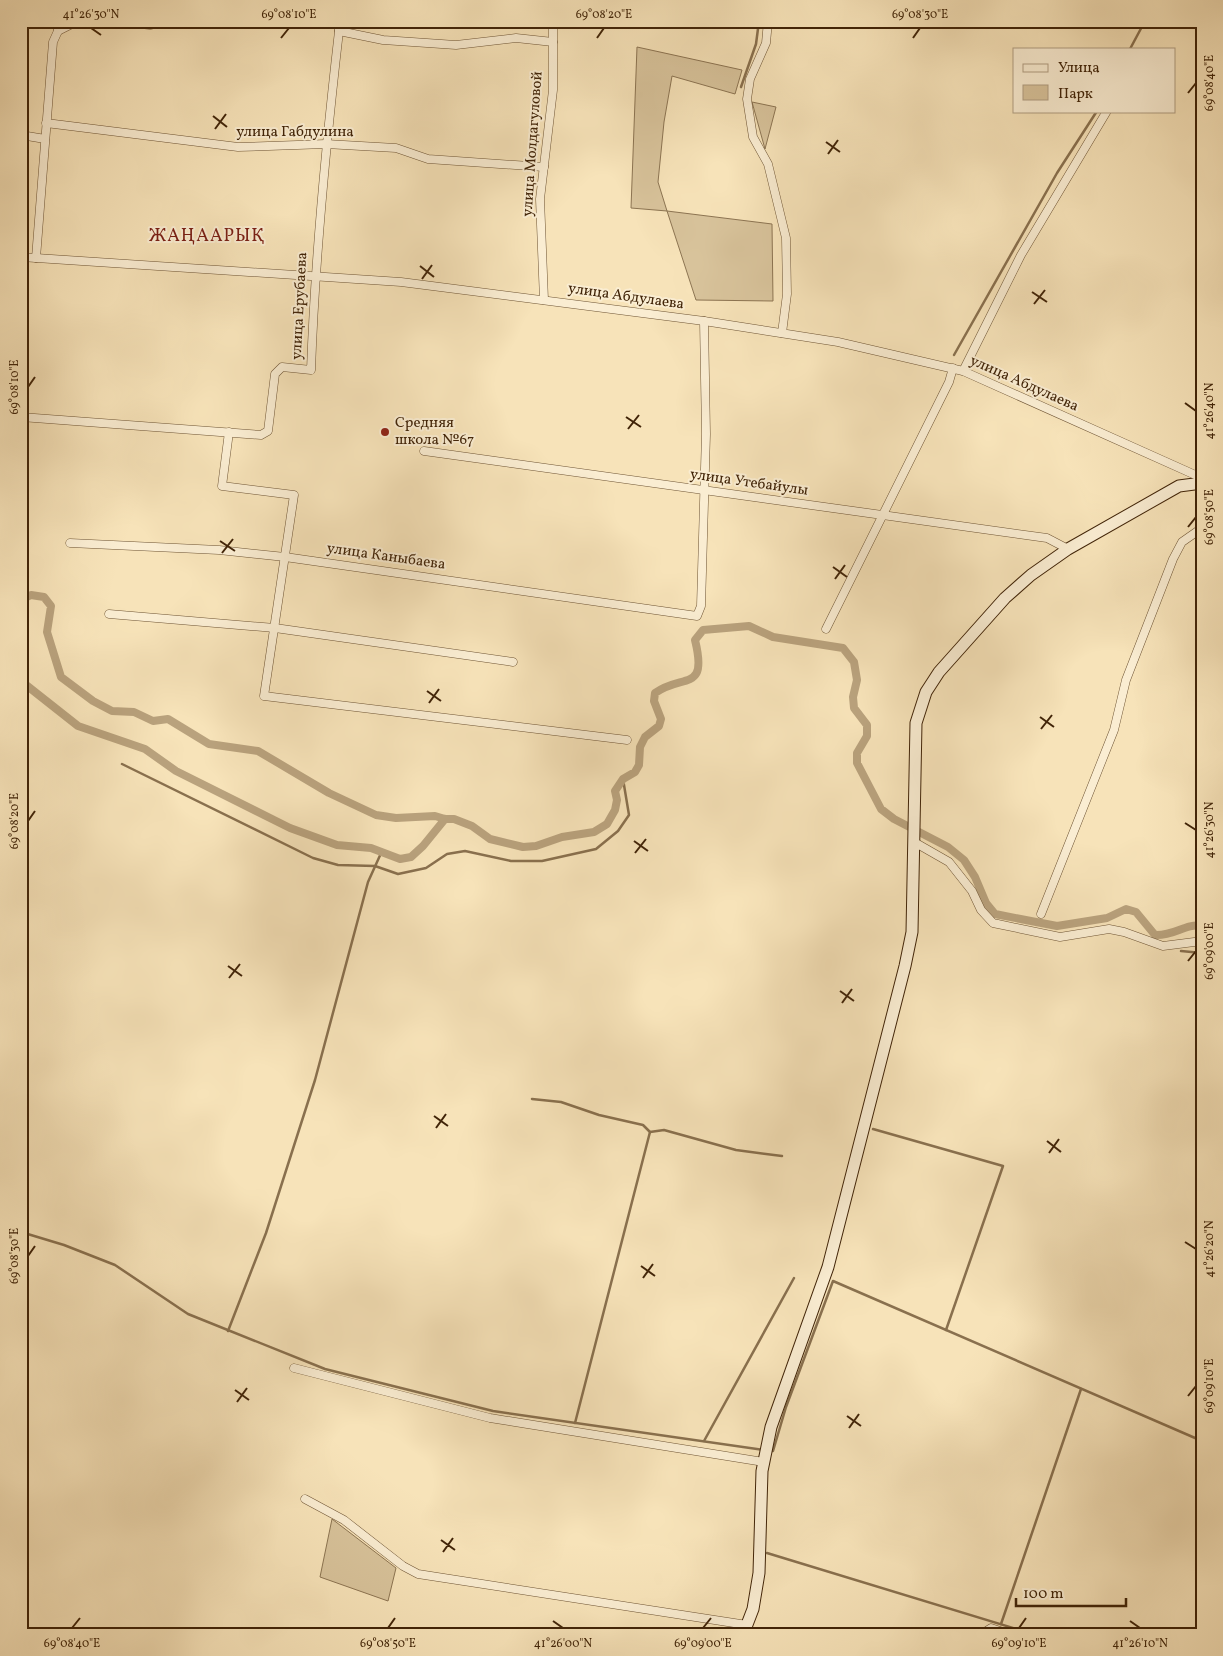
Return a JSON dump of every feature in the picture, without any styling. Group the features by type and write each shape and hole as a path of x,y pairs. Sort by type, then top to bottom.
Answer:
{"main road":[{"path":"745,1630 753,1609 759,1572 765,1453 794,1357 828,1266 905,966 912,932 916,723 926,692 939,672 1005,598 1031,575 1068,548 1179,486 1202,483"}],"street":[{"path":"36,258 53,42 58,31 57,21"},
{"path":"58,31 78,21"},
{"path":"109,21 150,25 170,21"},
{"name":"улица Ерубаева","path":"21,417 260,435 268,431 275,374 282,367 311,370 314,277 326,144 339,31 338,21"},
{"name":"улица Молдагуловой","path":"544,300 540,199 553,90 554,21"},
{"path":"768,21 766,43 750,80 747,99 753,137 768,164 786,238 787,294 782,333"},
{"path":"339,31 383,40 456,45 516,38 553,42"},
{"path":"962,371 1021,255 1106,112"},
{"name":"улица Габдулина","path":"46,123 238,147 326,144 396,148 428,159 544,167"},
{"path":"21,135 45,138"},
{"name":"улица Абдулаева","path":"21,257 401,282 704,321 838,342 962,371 1202,478"},
{"path":"704,321 706,434 704,491"},
{"path":"826,629 949,382 953,368"},
{"path":"229,432 222,486 294,495 264,696 627,740"},
{"name":"улица Утебайулы","path":"424,451 1047,538 1068,548"},
{"name":"улица Каныбаева","path":"70,544 219,550 286,557 698,616 701,606 704,491"},
{"path":"1041,914 1114,730 1126,680 1173,559 1182,542 1202,528"},
{"path":"109,614 274,628 513,662"},
{"path":"915,834 949,862 972,891 981,910 993,922 1060,937 1109,930 1124,932 1163,946 1202,941"},
{"path":"294,1368 490,1418 765,1453"},
{"path":"305,1499 344,1520 404,1566 418,1574 745,1630"},
{"path":"980,1635 991,1628 1012,1635"}],"green space":[{"path":"637,47 742,70 735,94 672,76 664,122 658,182 667,211 631,208"},
{"path":"752,102 776,107 765,149"},
{"path":"667,211 772,224 773,301 696,300"},
{"path":"332,1519 396,1568 388,1601 320,1577"}],"waterway":[{"path":"741,87 756,44 759,21"},
{"path":"1131,48 1145,21"},
{"path":"954,355 1057,173 1096,112"},
{"path":"21,600 31,595 44,597 51,606 47,632 61,677 93,701 112,711 134,712 153,721 168,719 209,744 258,751 329,793 376,815 396,818 435,816 454,819 472,826 490,839 523,847 536,846 562,837 594,832 607,824 615,810 617,800 615,791 623,779 635,772 639,765 640,747 645,737 659,726 661,719 654,701 655,693 665,687 690,679 695,675 698,668 695,640 703,630 749,626 773,637 843,648 854,662 857,680 853,697 854,708 867,725 867,736 857,753 857,763 881,809 894,819 948,847 964,860 975,877 986,903 995,914 1057,926 1107,918 1126,909 1136,912 1155,935 1168,934 1190,926 1202,926"},
{"path":"21,681 78,726 145,749 176,771 290,828 337,845 371,848 400,859 411,857 423,846 445,819"},
{"path":"122,764 313,858 338,865 375,866 398,874 426,868 447,854 465,851 511,861 542,861 596,849 618,831 629,815 623,779"},
{"path":"228,1331 266,1233 315,1080 368,882 382,851"},
{"path":"1181,951 1202,953"},
{"path":"532,1099 561,1102 599,1115 643,1125 650,1132 575,1423"},
{"path":"873,1129 1003,1166 946,1330"},
{"path":"650,1132 664,1130 736,1150 782,1156"},
{"path":"21,1232 64,1245 115,1265 188,1314 325,1369 493,1411 764,1450"},
{"path":"704,1441 794,1278"},
{"path":"769,1451 773,1451 786,1407 833,1281 1202,1441"},
{"path":"1001,1624 1081,1389"},
{"path":"767,1553 1036,1635"}],"place":[{"name":"Средняя школа №67","path":"385,432"}],"district":[{"name":"ЖАҢААРЫҚ","path":"207,236"}]}
